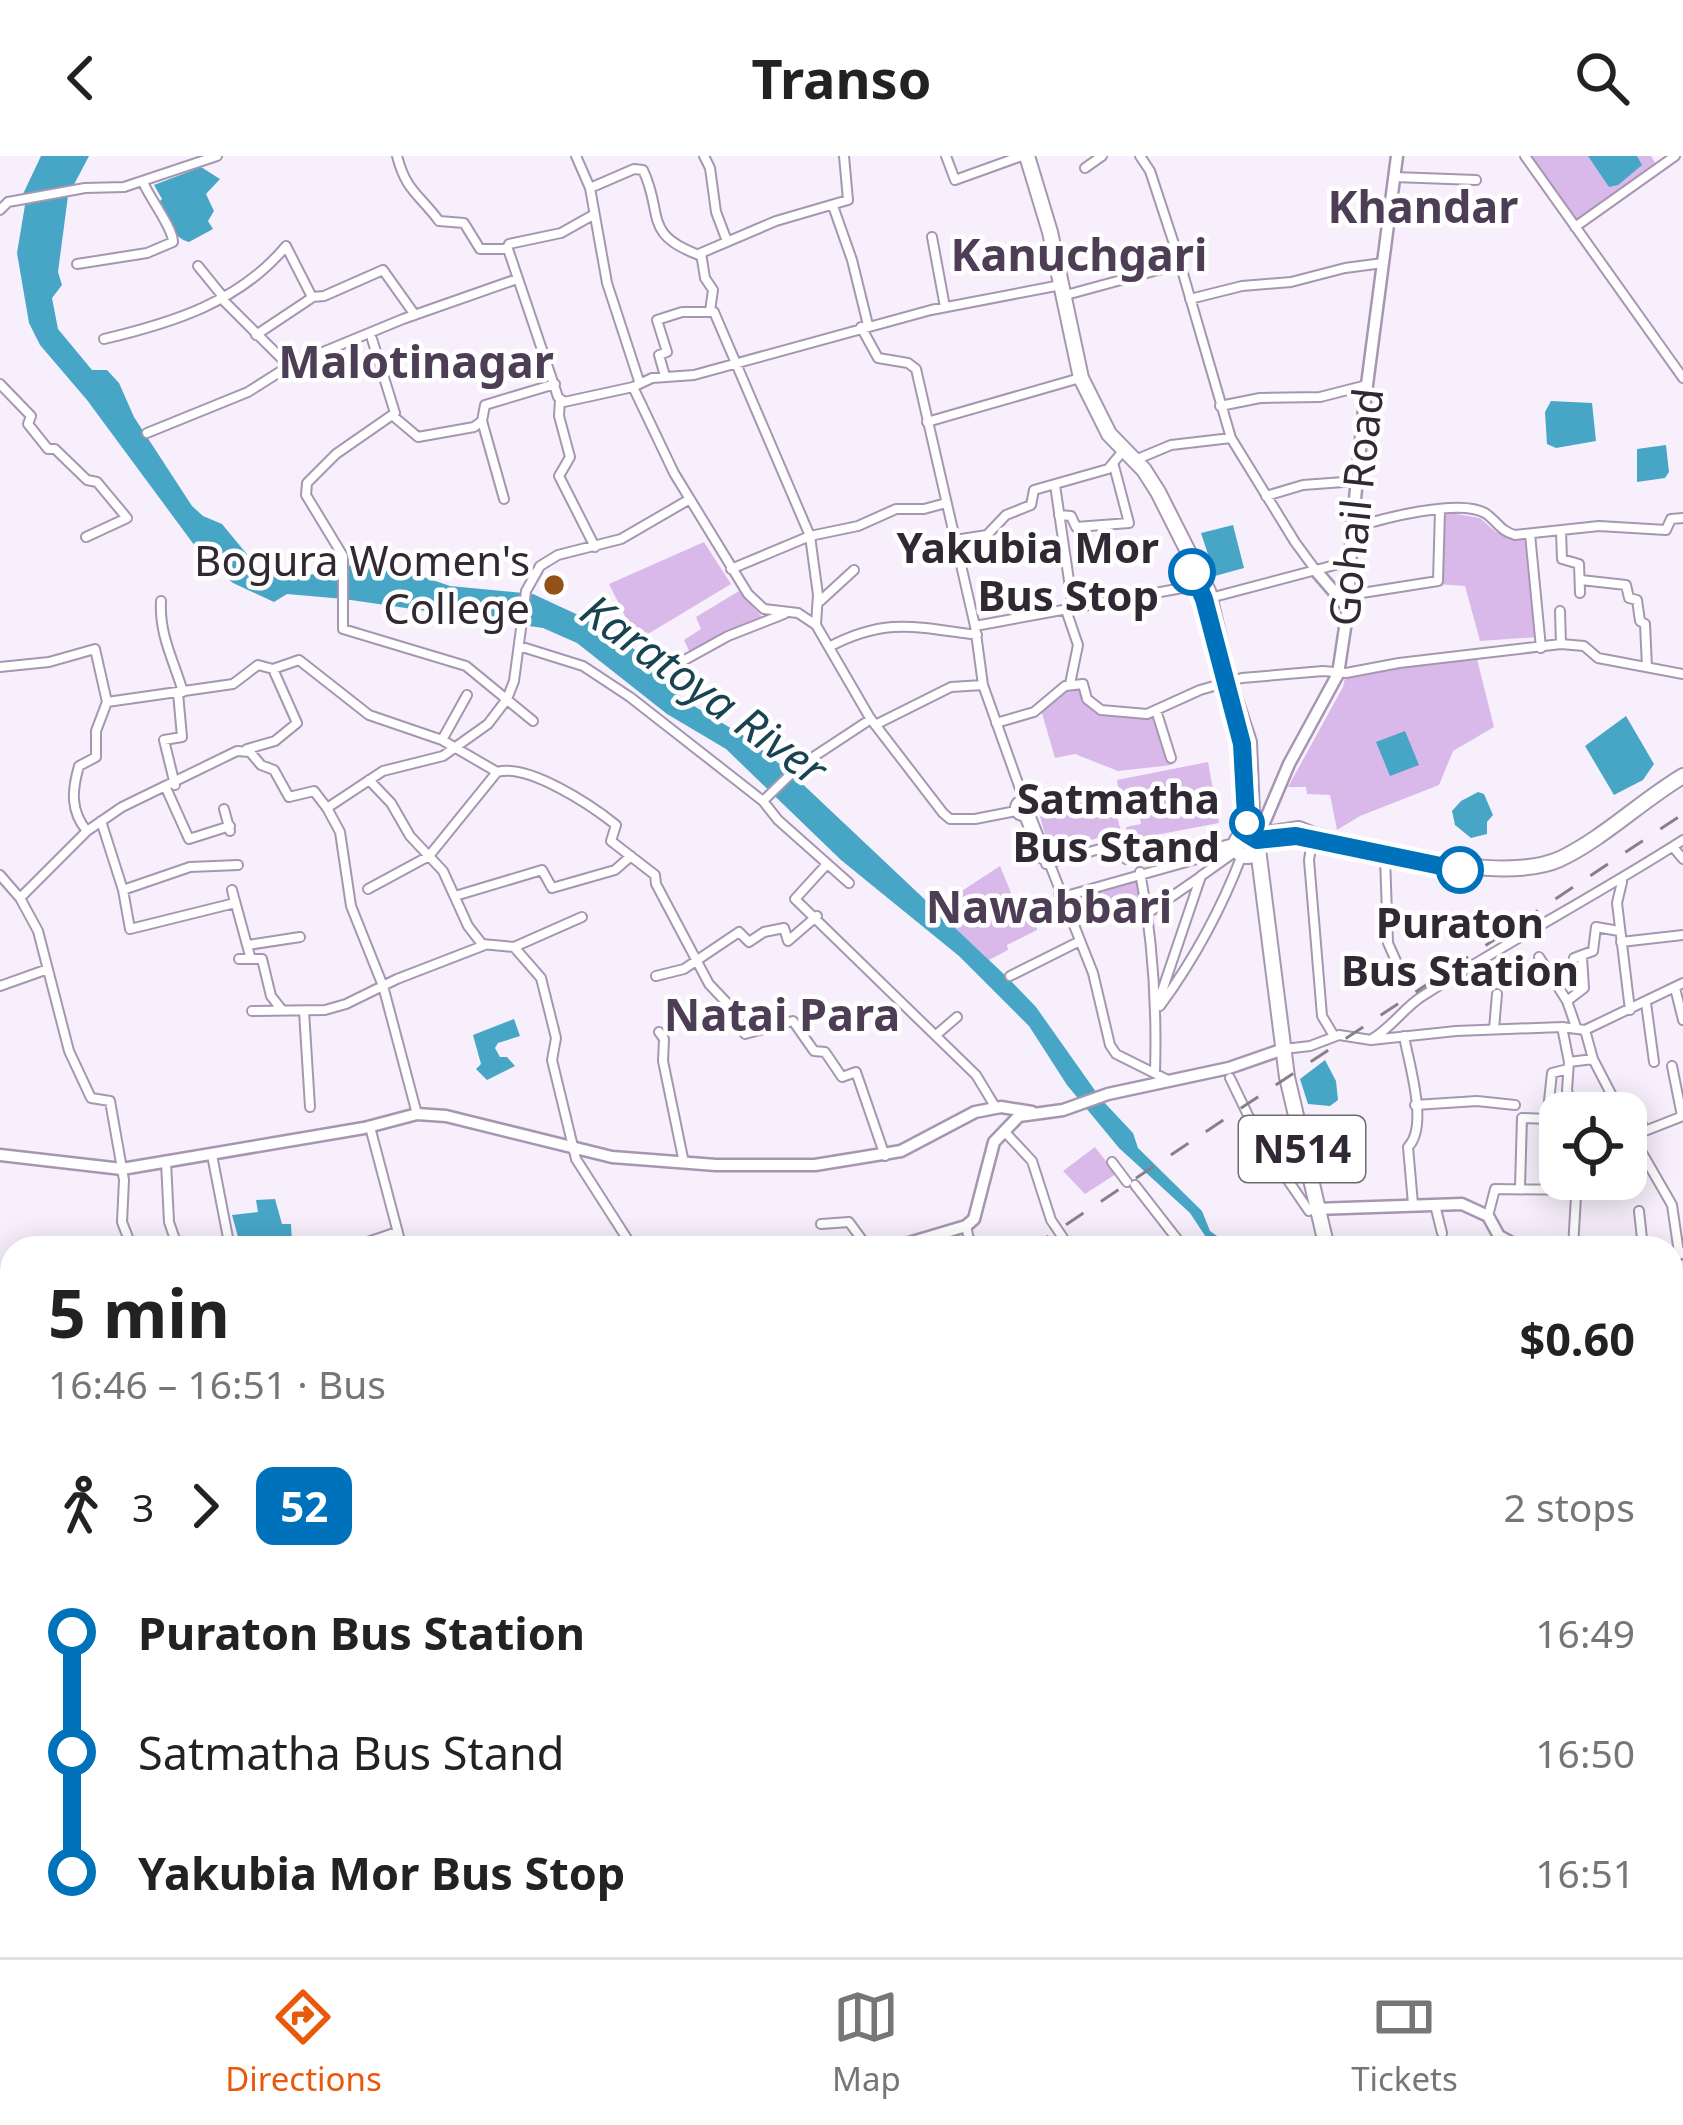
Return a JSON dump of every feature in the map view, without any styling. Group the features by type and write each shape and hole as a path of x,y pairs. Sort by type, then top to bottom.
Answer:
{"highway":[{"path":"1021,156 1060,289 1078,379 1123,458 1165,505 1205,589 1242,744 1247,844 1281,1050"},
{"path":"1226,681 1249,742 1260,811 1247,844"},
{"path":"1247,844 1296,836 1507,870 1574,855 1683,776"},
{"path":"1364,849 1385,857 1505,875 1550,870 1683,786"},
{"name":"N514","path":"1281,1050 1320,1236"}],"main road":[{"name":"Gohail Road","path":"1260,811 1338,674 1349,602 1367,385 1397,156"},
{"path":"1317,572 1349,602"},
{"path":"0,1155 122,1169 417,1114 446,1116 612,1157 815,1166 885,1156 924,1142 958,1119 996,1108 1063,1110 1169,1080 1232,1072 1281,1050"},
{"path":"932,1236 966,1226 979,1211 988,1159 1003,1130 1032,1112"},
{"path":"1312,1210 1462,1204 1488,1216 1496,1236"}],"street":[{"path":"0,210 8,202 142,182 217,156"},
{"path":"397,156 406,186 440,222 464,223 480,249 506,248 561,233 593,215"},
{"path":"576,156 590,188 607,283 636,384 690,499 731,569 764,609 807,616 816,625 873,722 950,819 1023,813"},
{"path":"626,156 629,172"},
{"path":"704,156 727,241"},
{"path":"699,255 776,221 848,200 844,156"},
{"path":"946,156 956,180 1021,156"},
{"path":"1084,168 1102,156"},
{"path":"1140,156 1150,171 1231,438 1317,572"},
{"path":"1525,156 1683,379"},
{"path":"1575,226 1675,156"},
{"path":"590,188 643,170 658,228 666,239 699,255 713,290 710,311"},
{"path":"1394,177 1476,181"},
{"path":"77,264 147,253 173,242 172,232 142,182"},
{"path":"833,206 852,260 864,326 878,358 914,365 976,630 983,685 1024,800 1016,804 1062,892 1093,974 1110,1045 1116,1054 1169,1080"},
{"path":"932,237 945,307"},
{"path":"104,339 209,308 271,266 286,247 314,297"},
{"path":"506,248 560,400 559,416 570,457 558,472 595,548"},
{"path":"1190,299 1383,263"},
{"path":"560,400 665,376 694,375 945,307 1180,264"},
{"path":"198,266 289,366"},
{"path":"256,335 314,297 383,270 415,315"},
{"path":"147,433 248,392 289,366 517,278"},
{"path":"665,376 659,355 667,352 657,320 682,312 716,314 810,536 818,599 816,625"},
{"path":"372,339 394,401 392,415 336,454 307,483 306,495 345,565 343,629 466,666 533,721"},
{"path":"927,422 1078,379"},
{"path":"0,384 31,416 28,424 48,449 55,449 87,481 97,482 127,518 86,537"},
{"path":"504,499 482,421 485,405 555,384"},
{"path":"1220,406 1261,398 1320,397 1367,385"},
{"path":"392,415 418,437 474,428 482,421"},
{"path":"955,540 987,535 1006,515 1031,505 1034,490 1069,477 1171,445 1231,438"},
{"path":"1059,515 1071,517 1076,527 1129,523 1123,458"},
{"path":"1266,496 1303,485 1357,481"},
{"path":"1055,485 1069,609 1078,645 1070,684"},
{"path":"327,808 406,763 443,757 488,724 507,699 526,591 540,566 558,555 621,539 690,499"},
{"path":"731,569 810,536 857,526 896,509 946,503"},
{"path":"1352,529 1440,510 1484,513 1507,533 1530,534 1599,526 1666,530 1671,519 1683,518"},
{"path":"1349,602 1436,583 1440,510"},
{"path":"1561,530 1562,559 1578,562 1580,593"},
{"path":"1530,534 1541,648"},
{"path":"829,646 868,628 976,630 1069,609 1317,572 1350,561"},
{"path":"681,662 728,636 811,604 854,570"},
{"path":"1581,580 1626,585 1645,624 1647,667"},
{"path":"161,601 160,618 180,692 182,737 164,740 170,786 189,839 230,828 224,809"},
{"path":"1560,610 1561,644"},
{"path":"996,723 1034,712 1070,684 1083,684 1087,699 1102,710 1129,715 1156,710 1226,681 1323,671 1338,674 1561,644 1584,646 1598,658 1683,674"},
{"path":"519,646 566,658 595,674 764,801 849,884"},
{"path":"0,667 49,662 95,649 107,702 96,730 96,757 79,766 71,794 86,831"},
{"path":"107,702 233,684 258,665 273,669 299,660 369,715 442,740 497,772 511,769 526,774 603,814 616,825 611,841 655,875 709,984 746,1034 793,1021 814,1051 825,1052 842,1077 856,1072 885,1156"},
{"path":"20,898 86,831 122,807 245,750 275,741 297,723 273,669"},
{"path":"764,801 798,767 873,722 951,687 983,685"},
{"path":"442,740 467,695"},
{"path":"1156,710 1171,758"},
{"path":"245,750 276,771 289,797 314,791 340,832 351,906 383,986 417,1114"},
{"path":"368,890 429,856 497,772"},
{"path":"369,780 443,871 469,926 486,945"},
{"path":"101,821 130,929 235,903 232,890 247,945 244,958 262,959 272,996 283,1011"},
{"path":"1371,1040 1416,1000 1622,881 1683,840"},
{"path":"1321,841 1309,860 1322,1016 1334,1036"},
{"path":"1062,892 1247,844"},
{"path":"1148,913 1247,844"},
{"path":"1157,1011 1221,909 1247,844"},
{"path":"1047,864 1114,845 1120,846 1126,859"},
{"path":"1673,847 1683,859"},
{"path":"455,896 542,870 552,888 615,870 631,856"},
{"path":"1385,857 1388,943 1400,970"},
{"path":"827,864 794,897 976,1075 996,1108"},
{"path":"123,890 190,867 238,865"},
{"path":"1139,871 1157,1011 1155,1073"},
{"path":"0,875 20,898 38,931 68,1052 91,1098 110,1100 127,1236"},
{"path":"1157,1011 1201,877"},
{"path":"1622,881 1617,903 1630,1010"},
{"path":"656,976 676,973 739,932 749,942 764,932 784,928 788,941 817,916"},
{"path":"252,1011 304,1011 346,1004 486,945 514,947 582,917"},
{"path":"1567,1001 1584,988 1578,958 1593,951 1594,928 1620,936 1683,935"},
{"path":"247,945 300,937"},
{"path":"1010,976 1080,941"},
{"path":"514,947 542,978 556,1038 552,1060 573,1148 626,1236"},
{"path":"1539,957 1567,1001 1611,1092"},
{"path":"0,986 48,969"},
{"path":"1281,1050 1334,1036 1371,1040 1494,1029 1581,1029 1679,985 1683,1020"},
{"path":"1494,1029 1497,994"},
{"path":"1646,1003 1654,1062"},
{"path":"304,1011 310,1108"},
{"path":"936,1035 957,1017"},
{"path":"1562,1027 1571,1092"},
{"path":"659,1032 684,1163"},
{"path":"1404,1036 1419,1123 1408,1148 1414,1204"},
{"path":"1520,1187 1522,1118 1547,1119 1552,1073 1593,1059"},
{"path":"1647,1128 1682,1116 1672,1066"},
{"path":"1232,1072 1258,1138 1312,1210"},
{"path":"1415,1105 1478,1101 1515,1105"},
{"path":"370,1126 398,1236"},
{"path":"1003,1130 1031,1161 1062,1236"},
{"path":"212,1155 228,1236"},
{"path":"1647,1160 1672,1204 1676,1236"},
{"path":"166,1162 174,1236"},
{"path":"1112,1162 1174,1236"},
{"path":"1488,1216 1495,1189 1539,1188"},
{"path":"1574,1236 1576,1200"},
{"path":"1435,1204 1442,1233"},
{"path":"1640,1211 1641,1236"},
{"path":"821,1224 849,1222 859,1236"},
{"path":"966,1226 968,1236"},
{"path":"385,1236 397,1232"}],"shaded area":[{"path":"1529,156 1651,156 1656,164 1577,223"},
{"path":"1445,512 1480,518 1496,532 1526,541 1538,637 1480,641 1465,586 1436,584"},
{"path":"704,542 731,584 643,637 627,620 609,584"},
{"path":"739,591 763,618 691,655 684,640 701,629 696,617"},
{"path":"1476,655 1494,727 1453,751 1439,785 1337,830 1330,795 1288,787 1343,687 1346,673"},
{"path":"1081,686 1086,702 1107,710 1154,710 1172,765 1118,771 1075,754 1055,758 1041,710 1066,688"},
{"path":"1208,762 1219,823 1129,840 1126,827 1141,824 1137,802 1121,804 1117,780"},
{"path":"1112,795 1121,832 1049,851 1039,812"},
{"path":"1000,866 1021,917 1063,898 1065,903 1031,919 1037,930 989,960 934,909"},
{"path":"1138,877 1147,912 1105,923 1096,887"},
{"path":"1095,1147 1116,1174 1085,1194 1063,1171"}],"water":[{"path":"41,156 89,156 68,196 58,272 62,285 52,298 58,329 92,370 107,370 119,383 134,417 192,506 222,524 259,569 310,575 347,565 418,575 450,586 533,594 604,627 646,658 684,700 749,739 793,775 1008,978 1133,1133 1138,1148 1202,1211 1217,1236 1205,1236 1190,1213 1119,1148 1067,1085 1029,1026 959,956 841,860 726,749 667,714 577,643 543,628 344,599 287,594 274,602 233,583 206,561 87,400 40,345 29,323 17,253 23,194"},
{"path":"1588,156 1637,156 1642,165 1609,187"},
{"path":"201,167 220,179 206,194 214,211 208,221 213,229 189,242 170,226 154,185"},
{"path":"1551,401 1592,403 1596,441 1556,448 1547,444 1545,412"},
{"path":"1666,445 1669,472 1665,478 1637,482 1637,449"},
{"path":"1233,525 1244,568 1215,576 1201,533"},
{"path":"1626,716 1654,764 1643,780 1614,795 1585,746"},
{"path":"1405,731 1419,765 1390,776 1376,742"},
{"path":"1478,792 1484,794 1493,815 1487,822 1487,834 1471,838 1455,825 1452,811"},
{"path":"514,1019 520,1036 495,1048 515,1066 487,1080 476,1069 481,1064 473,1035"},
{"path":"1325,1060 1336,1081 1338,1100 1330,1106 1308,1104 1300,1079"},
{"path":"275,1199 282,1224 291,1224 292,1236 238,1236 232,1215 258,1212 256,1200"}],"railway":[{"path":"1049,1236 1683,814"}],"bus line":[{"name":"52","path":"1192,572 1204,599 1242,744 1247,834 1257,840 1296,836 1460,870"}],"place":[{"name":"Yakubia Mor Bus Stop","path":"1192,572"},
{"name":"Bogura Women's College","path":"554,585"},
{"name":"Satmatha Bus Stand","path":"1247,823"},
{"name":"Puraton Bus Station","path":"1460,870"}],"district":[{"name":"Khandar","path":"1423,207"},
{"name":"Kanuchgari","path":"1079,255"},
{"name":"Malotinagar","path":"416,362"},
{"name":"Nawabbari","path":"1049,907"},
{"name":"Natai Para","path":"782,1015"}],"water label":[{"name":"Karatoya River","path":"704,690"}]}
